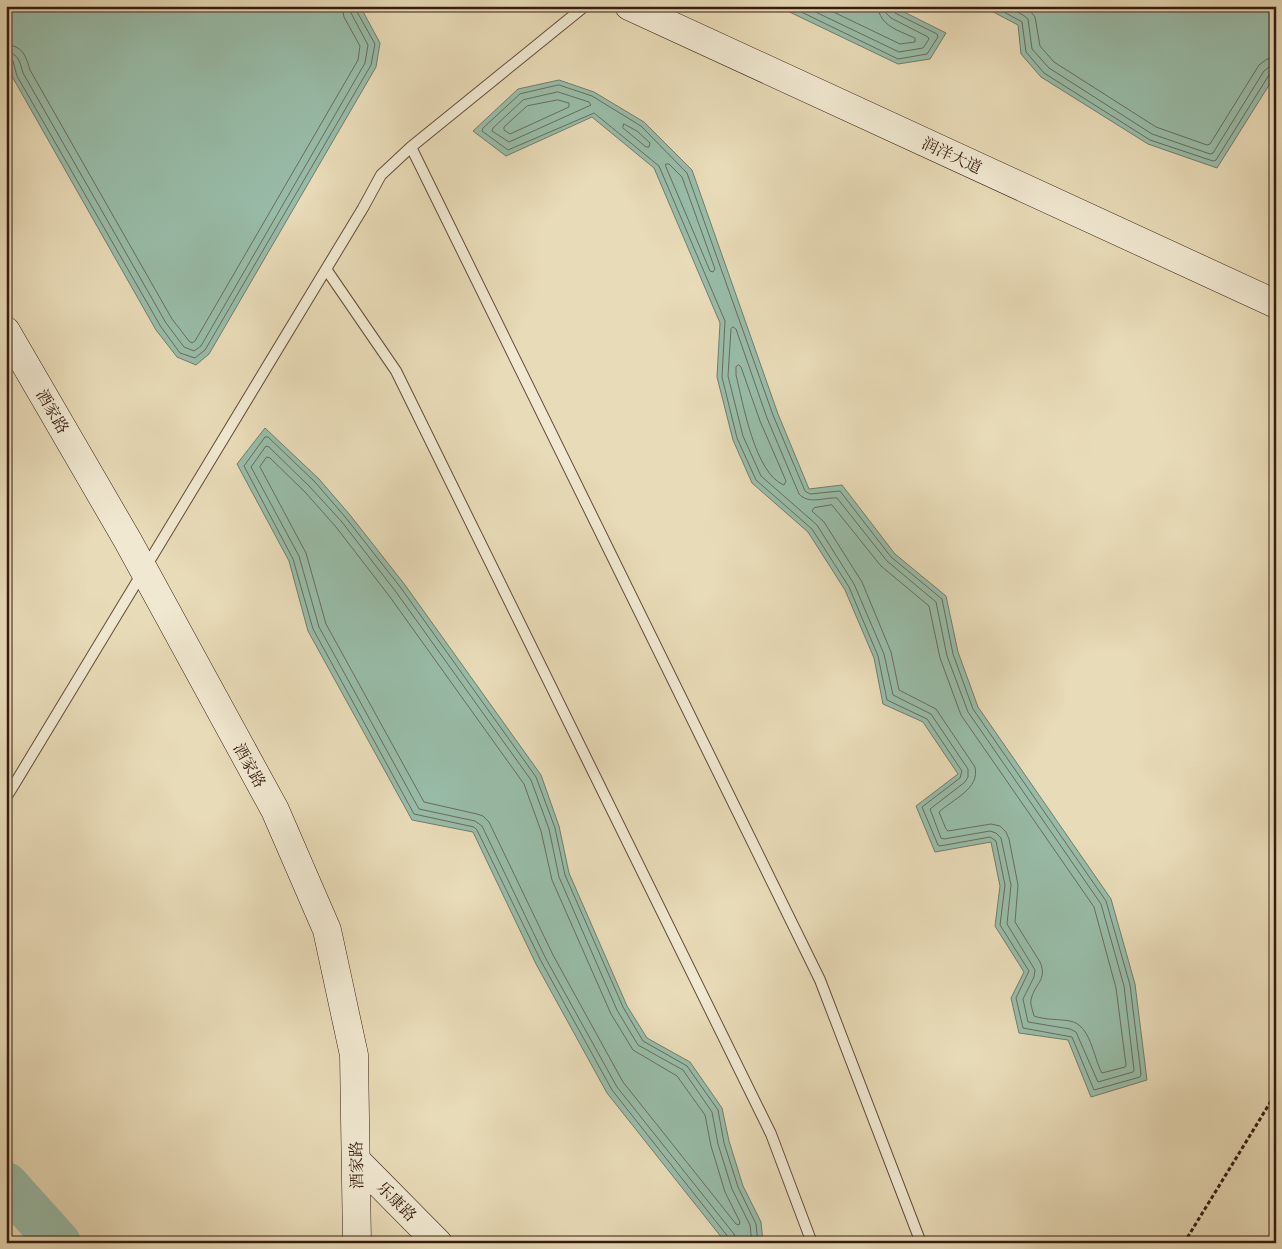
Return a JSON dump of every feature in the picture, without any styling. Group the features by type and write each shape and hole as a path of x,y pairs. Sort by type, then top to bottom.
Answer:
{"street":[{"name":"润洋大道","path":"629,6 1276,304"},
{"name":"酒家路","path":"6,330 144,570 275,810 327,930 354,1055 357,1243"},
{"name":"乐康路","path":"356,1160 438,1243"}],"lane":[{"path":"6,798 363,208 381,175 411,147 586,6"},
{"path":"411,147 820,980 922,1243"},
{"path":"326,269 396,371 771,1134 812,1243"}],"path":[{"path":"1184,1243 1276,1092"}],"water":[{"path":"6,6 360,6 380,43 376,67 209,354 196,365 177,357 156,330 13,78 6,56"},
{"path":"777,6 892,6 946,33 930,59 898,64"},
{"path":"982,6 1276,6 1276,74 1217,168 1148,144 1041,77 1021,54 1018,25"},
{"path":"559,80 594,92 644,122 692,170 778,414 809,489 842,485 895,554 946,596 958,652 978,707 1111,899 1135,984 1147,1080 1091,1097 1068,1040 1019,1033 1011,998 1024,972 995,926 1000,886 991,842 935,852 916,806 958,774 923,722 883,704 874,658 845,590 808,532 752,483 733,440 717,377 720,323 654,168 592,117 506,156 473,131 518,89"},
{"path":"265,428 319,479 350,515 405,585 541,775 559,826 569,873 627,1006 647,1038 690,1062 722,1108 729,1141 743,1186 761,1222 763,1243 726,1243 607,1093 536,964 473,832 412,820 308,631 289,561 237,464"}],"waterway":[{"path":"6,1184 59,1243"}]}
